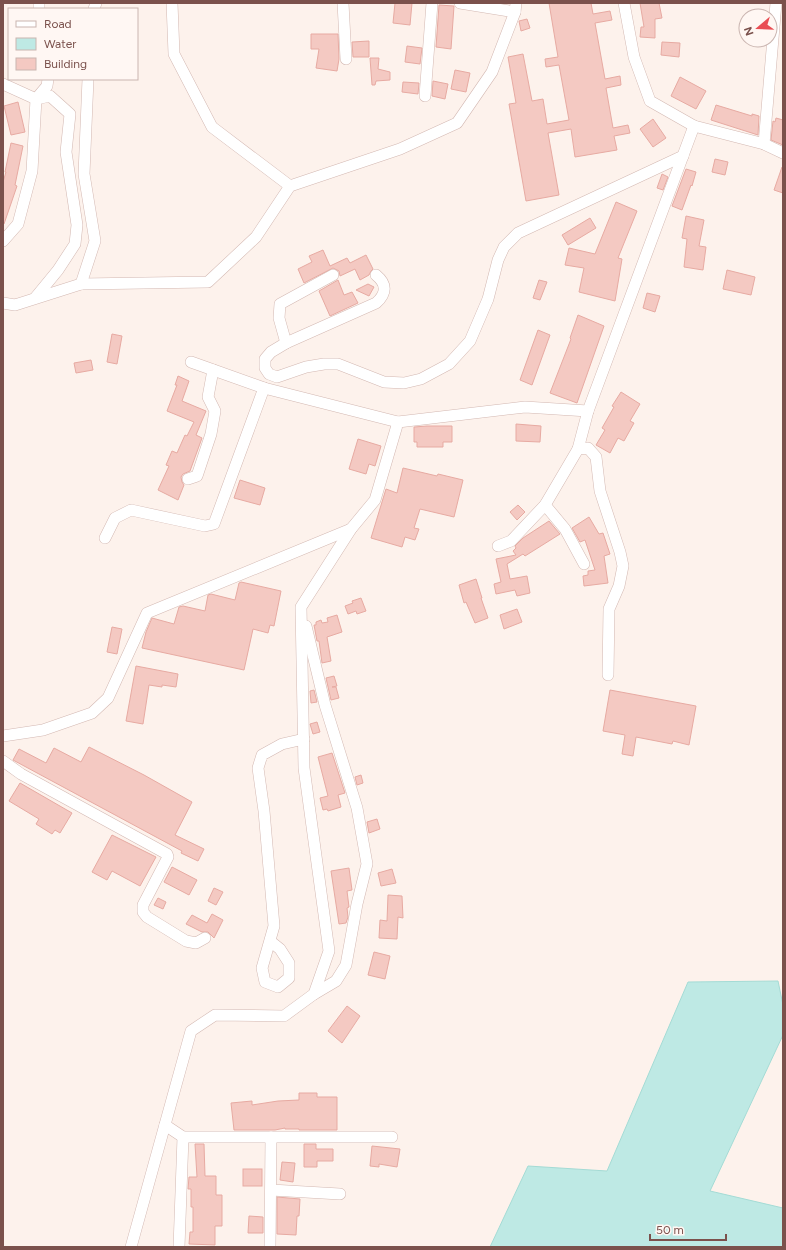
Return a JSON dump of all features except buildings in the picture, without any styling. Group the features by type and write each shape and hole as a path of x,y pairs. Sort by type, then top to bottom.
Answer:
{"street":[{"path":"172,3 174,54 212,127 290,186"},
{"path":"343,3 346,59"},
{"path":"425,96 432,3"},
{"path":"3,303 15,305 81,284 208,282 256,237 290,186 400,149 457,123 492,72 515,8 460,3"},
{"path":"624,3 634,57 650,101 694,126 764,144 783,153"},
{"path":"764,144 776,3"},
{"path":"3,241 18,224 32,171 36,99 47,86 48,80"},
{"path":"81,284 95,241 84,174 88,80"},
{"path":"3,84 36,99 50,96 70,114 66,152 77,225 75,244 58,270 34,298"},
{"path":"498,546 511,541 545,505 578,449 588,411 694,126"},
{"path":"376,275 382,280 385,290 382,298 376,303 286,343 271,352 265,360 265,368 269,374 277,377 306,367 324,364 338,364 384,382 404,383 421,379 449,364 470,341 488,299 498,260 504,247 518,233 683,156"},
{"path":"286,343 279,318 280,304 333,275"},
{"path":"191,362 264,388 398,422 525,407 588,411"},
{"path":"188,479 197,476 211,434 215,411 208,398 213,370"},
{"path":"105,538 115,518 130,510 204,526 214,524 264,388"},
{"path":"314,994 329,951 304,768 301,607 351,529 375,500 398,422"},
{"path":"578,449 588,448 596,457 600,491 620,552 623,566 619,586 609,608 608,675"},
{"path":"545,505 565,529 584,564"},
{"path":"3,736 43,730 92,713 108,698 147,613 351,529"},
{"path":"131,1247 191,1031 215,1015 284,1016 314,994 336,981 346,965 367,864 357,808 325,705 301,607"},
{"path":"270,941 274,926 264,811 258,768 262,755 282,744 304,739"},
{"path":"3,761 21,774 167,854 168,857 143,905 143,912 147,917 186,941 196,943 205,938"},
{"path":"165,1125 183,1137 392,1137"},
{"path":"179,1247 183,1137"},
{"path":"270,1247 271,1137"},
{"path":"271,1190 340,1194"}],"water":[{"path":"778,981 783,1005 783,1035 710,1191 783,1208 783,1247 490,1247 528,1166 607,1171 688,982"}]}
